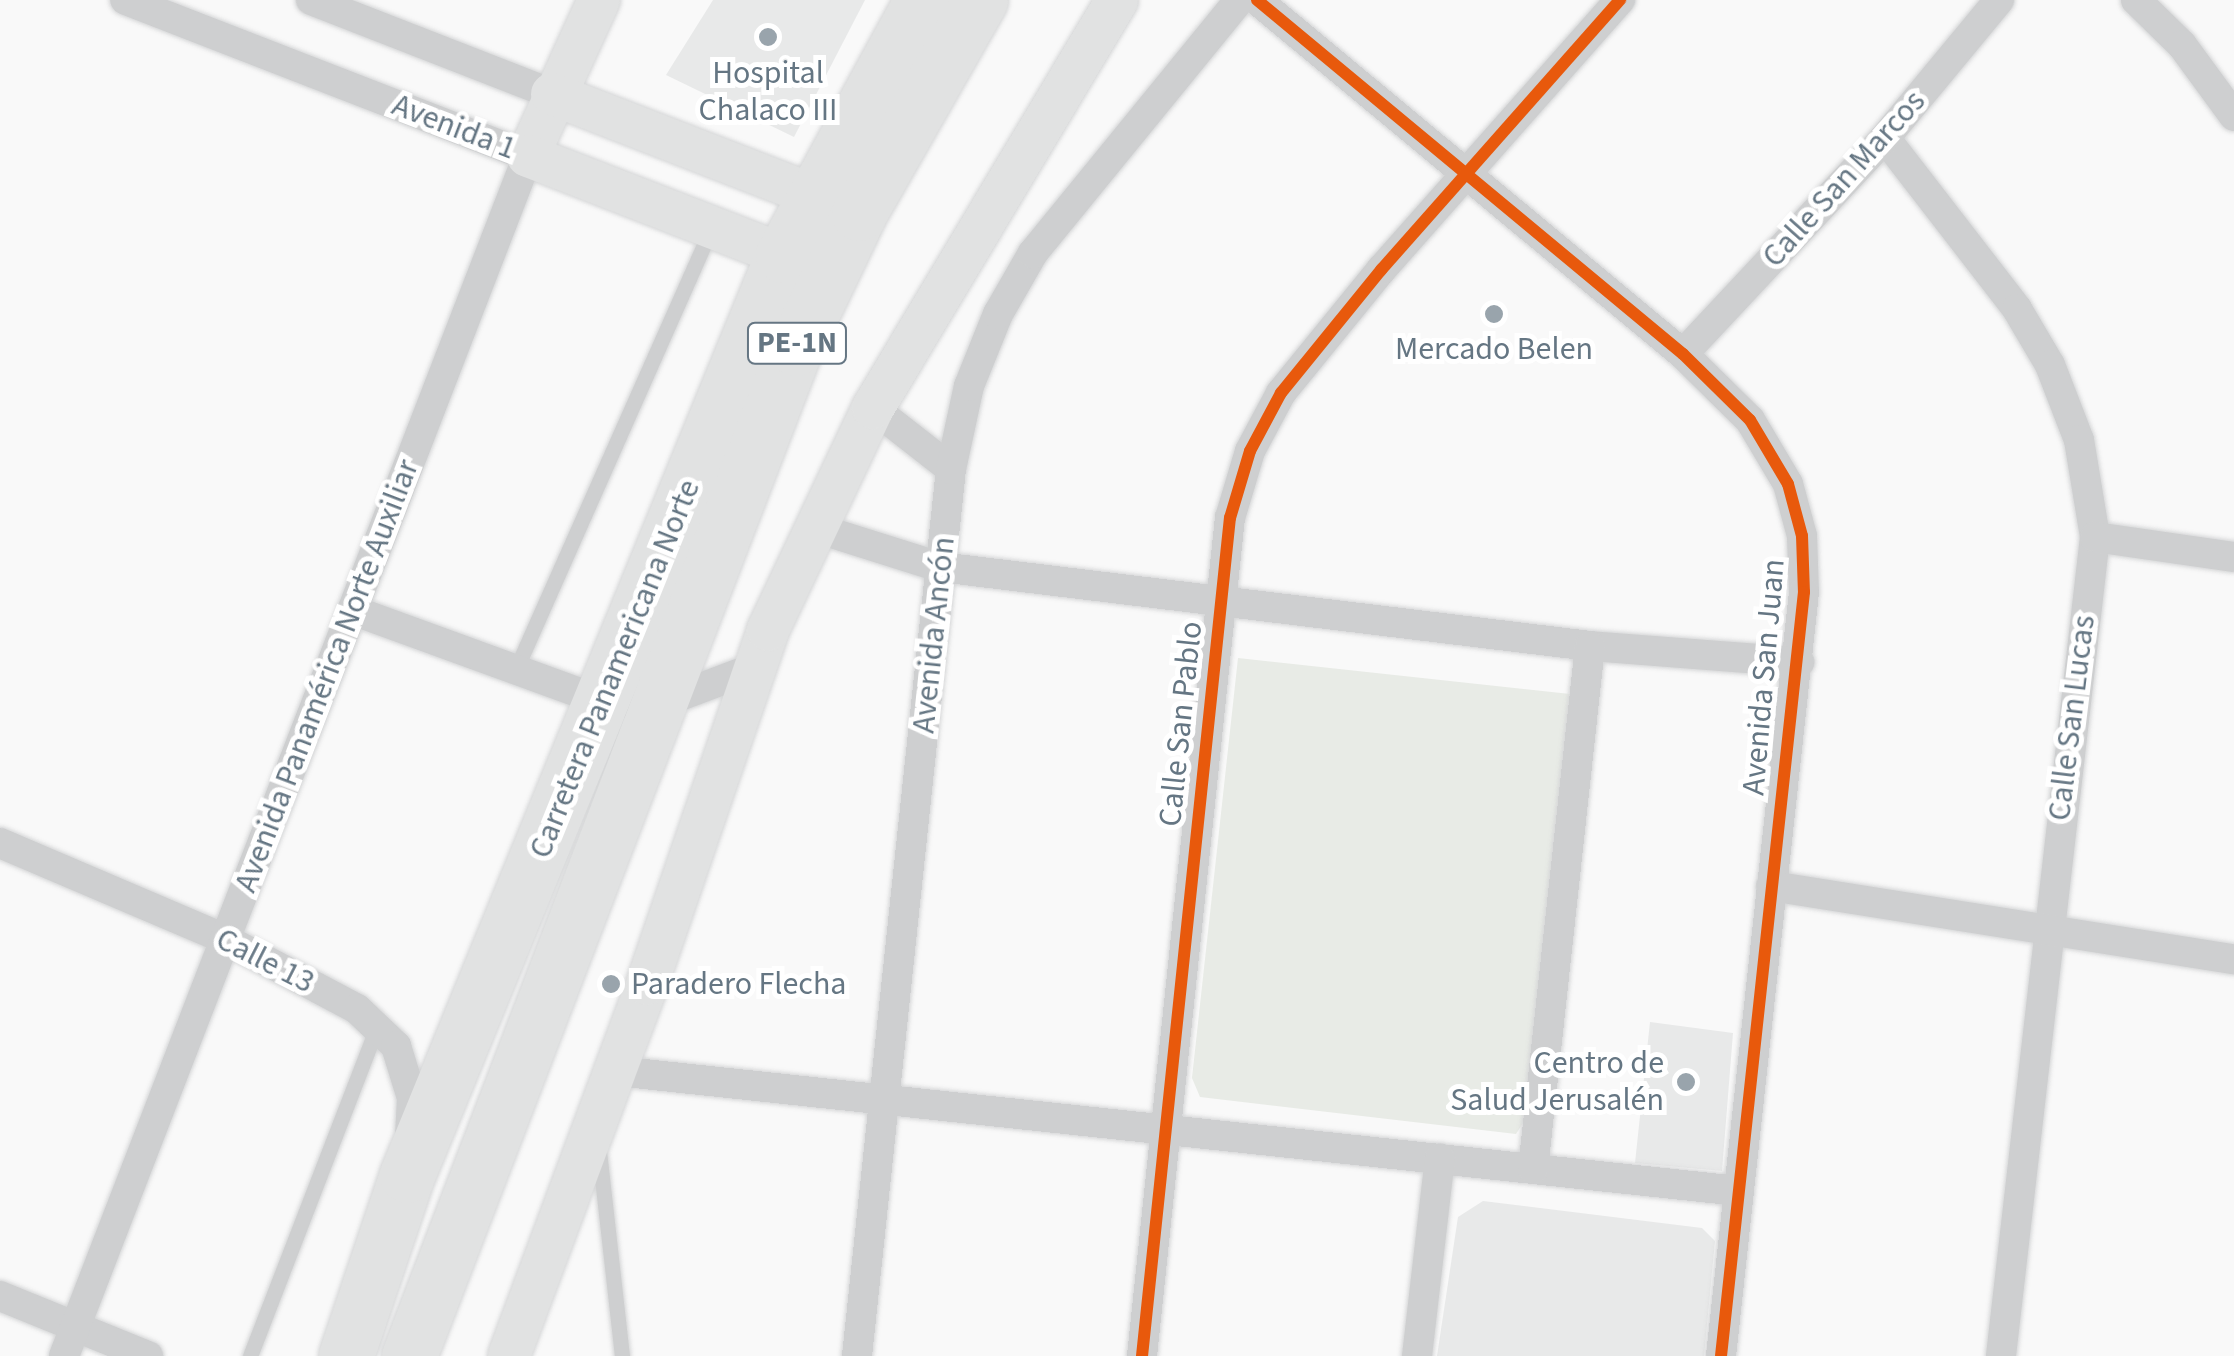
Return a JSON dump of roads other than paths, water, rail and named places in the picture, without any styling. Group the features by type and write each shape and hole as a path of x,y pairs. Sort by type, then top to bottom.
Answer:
{"highway":[{"name":"Carretera Panamericana Norte","path":"346,1356 407,1175 783,255 812,194 922,0"},
{"name":"Carretera Panamericana Norte","path":"409,1356 656,704 830,268 980,0"}],"main road":[{"name":"Avenida Panamérica Norte Auxiliar","path":"528,156 552,94 599,0"},
{"path":"509,1356 616,1070 754,668 816,528 873,408 1117,0"},
{"name":"Avenida 1","path":"552,94 812,194"},
{"name":"Avenida 1","path":"528,156 783,255"}],"street":[{"name":"Avenida 1","path":"125,0 528,156"},
{"name":"Avenida 1","path":"311,0 552,94"},
{"name":"Avenida Ancón","path":"857,1356 889,1097 951,470 969,386 998,314 1032,252 1239,0"},
{"name":"Avenida San Juan","path":"1257,0 1683,354 1750,420 1788,484 1802,536 1799,662 1721,1356"},
{"name":"Calle San Pablo","path":"1142,1356 1230,518 1250,451 1281,393 1620,0"},
{"name":"Calle San Marcos","path":"1683,354 1885,138 1999,0"},
{"path":"2136,0 2182,45 2234,116"},
{"name":"Calle San Lucas","path":"1885,138 2017,310 2050,365 2078,440 2095,537 2046,933 2002,1356"},
{"name":"Avenida Panamérica Norte Auxiliar","path":"64,1356 528,156"},
{"path":"873,408 951,470"},
{"path":"816,528 940,567 1590,646 1799,662"},
{"path":"2095,537 2234,557"},
{"path":"352,610 602,700 656,704 754,668"},
{"path":"1534,1169 1590,646"},
{"name":"Calle 13","path":"0,844 225,938 378,1026 396,1046 412,1098 407,1175"},
{"path":"1772,886 2046,933 2234,958"},
{"path":"616,1070 1738,1191"},
{"path":"1417,1356 1440,1158"},
{"path":"0,1296 148,1356"}],"lane":[{"path":"516,669 712,227"},
{"path":"250,1356 378,1026"},
{"path":"596,1124 622,1356"}],"place":[{"name":"Hospital Chalaco III","path":"768,37"},
{"name":"Mercado Belen","path":"1494,314"},
{"name":"Paradero Flecha","path":"611,984"},
{"name":"Centro de Salud Jerusalén","path":"1686,1082"}]}
